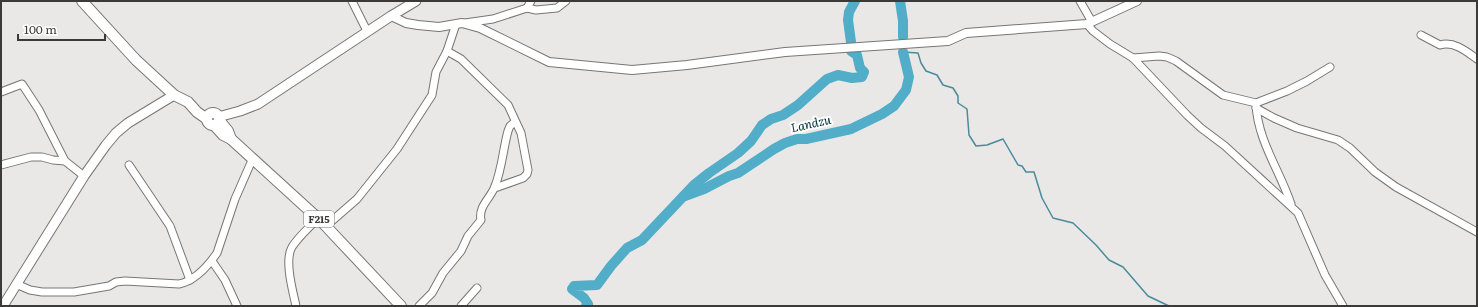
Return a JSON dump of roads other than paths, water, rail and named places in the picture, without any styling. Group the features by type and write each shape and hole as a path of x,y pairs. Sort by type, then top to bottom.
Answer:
{"main road":[{"name":"F215","path":"82,1 136,60 174,95 188,102 197,112 214,119 223,135 231,139 253,158 318,218 401,306"},
{"path":"214,119 258,104 367,31 416,1"},
{"path":"3,306 84,176 106,145 116,133 128,123 174,95"}],"street":[{"path":"352,1 367,31"},
{"path":"527,8 531,1"},
{"path":"391,16 418,25 439,27 493,19 527,8 536,10 558,8 566,1"},
{"path":"1080,1 1093,31 1110,44 1133,58 1187,115 1201,128 1225,146 1291,205 1302,218 1324,275 1343,306"},
{"path":"459,24 480,28 549,62 632,70 687,65 751,55 948,41 966,33 1089,23 1138,1"},
{"path":"326,226 357,199 397,149 432,95 436,72 459,24"},
{"path":"1421,36 1440,45 1446,43 1456,46 1477,59"},
{"path":"447,51 461,59 497,92 511,109 515,122 521,133 528,170 527,174 523,178 495,188"},
{"path":"1133,58 1159,56 1167,57 1176,61 1223,95 1256,106 1274,118 1297,128 1338,140 1350,148 1375,172 1396,187 1477,232"},
{"path":"1256,106 1294,88 1330,67"},
{"path":"1,92 22,84 40,110 65,161 84,176"},
{"path":"1256,106 1264,143 1286,190 1291,205"},
{"path":"419,306 432,293 443,273 461,251 468,236 481,220 480,211 495,188 508,131 510,126 515,122"},
{"path":"1,165 32,157 42,157 65,161"},
{"path":"16,284 30,290 42,292 74,292 109,286 116,282 125,281 179,284 190,280 212,261 219,248 235,199 253,158"},
{"path":"130,165 170,226 190,280"},
{"path":"296,306 291,284 291,248 318,218"},
{"path":"212,261 225,280 237,306"},
{"path":"461,306 477,288"}],"waterway":[{"name":"Landzu","path":"851,42 848,20 849,12 855,1"},
{"name":"Landzu","path":"900,1 903,21 903,37"},
{"name":"Landzu","path":"586,306 588,304 584,298 572,289 574,286 597,285 627,248 642,240 694,185 738,153 751,141 762,125 771,119 783,115 798,105 827,79 838,75 852,78 862,77 864,72 860,68 857,55 851,51"},
{"path":"903,52 918,53 921,63 926,71 937,75 943,85 953,88 958,96 958,103 967,109 969,135 976,146 987,145 1003,139 1018,165 1022,166 1026,172 1034,172 1042,198 1053,218 1073,223 1109,260 1123,267 1148,296 1169,306"},
{"name":"Landzu","path":"685,196 738,173 785,143 797,139 806,139 851,129 882,114 894,106 906,90 909,77 903,52"}]}
